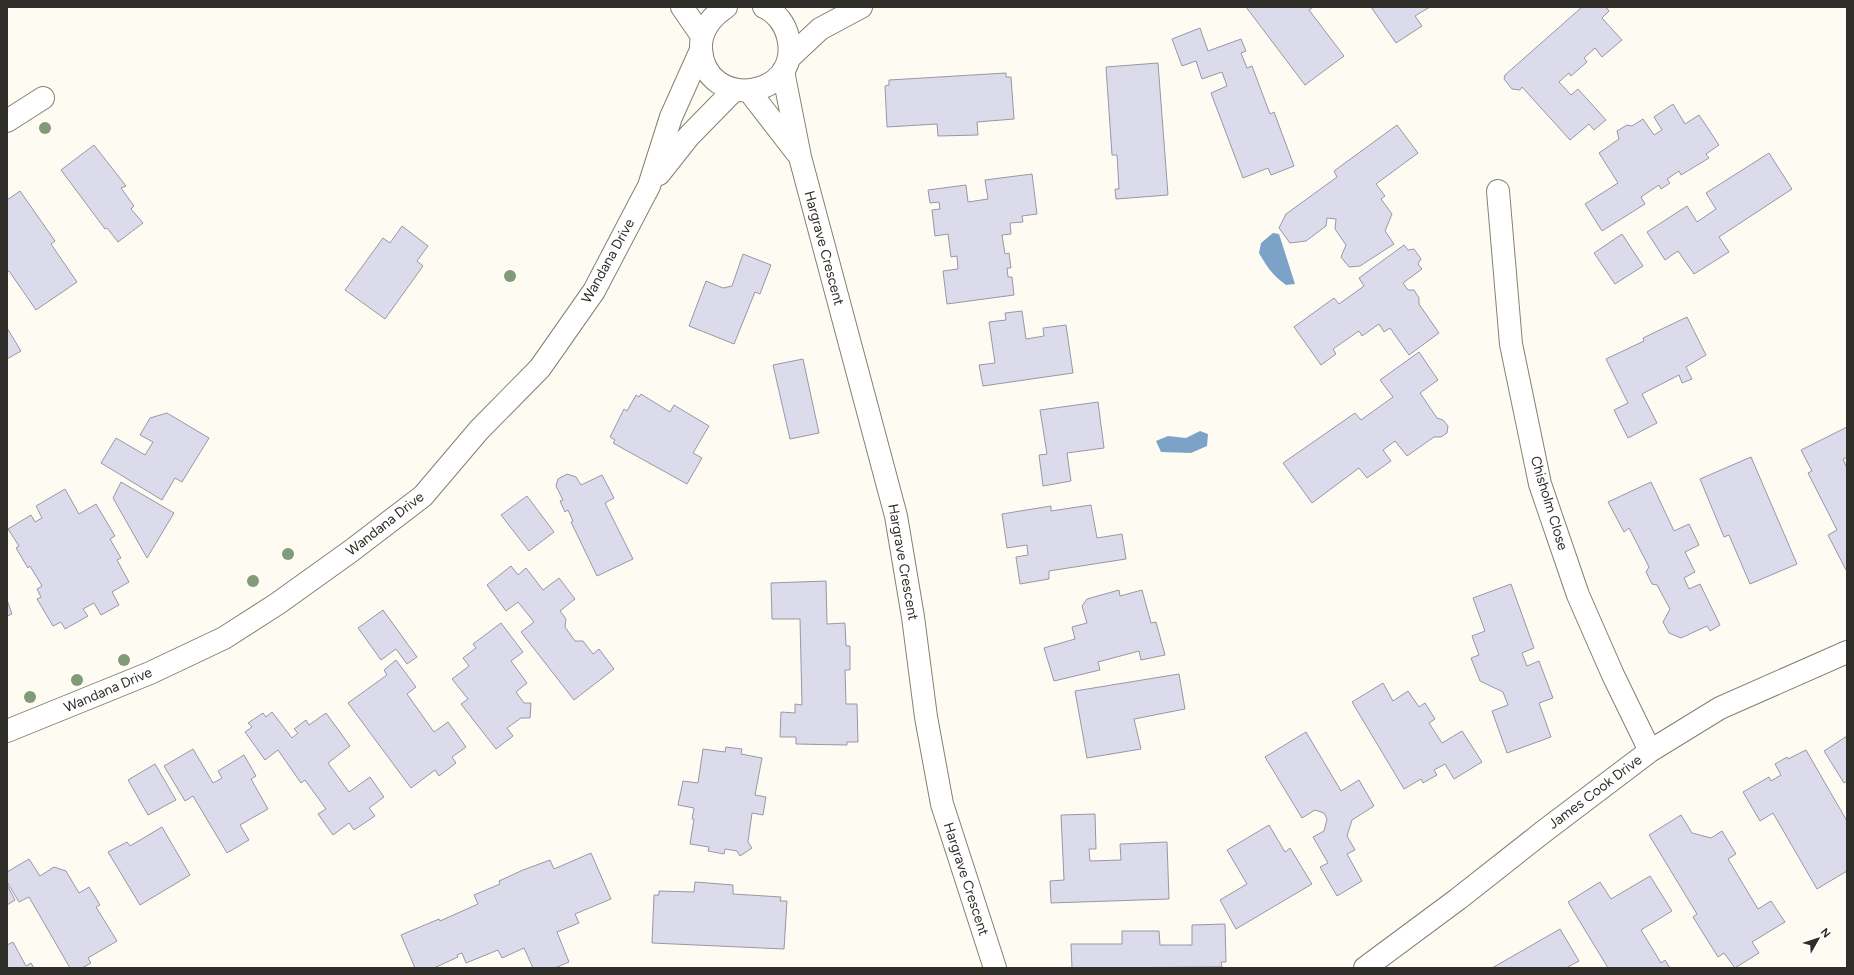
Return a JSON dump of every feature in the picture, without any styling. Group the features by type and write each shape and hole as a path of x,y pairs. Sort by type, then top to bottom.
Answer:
{"street":[{"path":"682,7 702,43 704,64 712,76 722,85 742,91 762,88 774,81 786,64 820,28 860,7"},
{"name":"Wandana Drive","path":"7,731 150,673 224,638 277,604 351,552 423,496 479,430 540,368 594,291 649,186 671,117 702,43 707,23 717,13 726,7"},
{"name":"Hargrave Crescent","path":"764,7 779,19 787,30 790,44 786,64 800,157 896,516 913,617 926,717 942,804 995,968"},
{"name":"Wandana Drive","path":"649,186 689,136 742,91"},
{"name":"Hargrave Crescent","path":"742,91 800,157"},
{"path":"7,121 43,98"},
{"name":"Chisholm Close","path":"1498,191 1511,344 1540,484 1578,595 1613,674 1650,751"},
{"name":"James Cook Drive","path":"1365,968 1458,899 1549,827 1650,751 1720,708 1847,652"}],"water":[{"path":"1273,233 1279,234 1295,284 1286,285 1277,278 1259,253 1261,243"},
{"path":"1200,431 1208,434 1207,446 1191,453 1161,452 1156,441 1168,436 1186,438"}],"building":[{"path":"1246,7 1313,7 1309,10 1344,56 1305,85"},
{"path":"1371,7 1430,7 1415,16 1422,26 1396,43"},
{"path":"1582,7 1606,7 1609,11 1602,18 1622,40 1602,57 1595,48 1584,58 1587,62 1571,76 1569,73 1559,82 1571,95 1578,89 1606,120 1594,130 1589,124 1570,140 1522,87 1520,90 1512,89 1504,79 1505,75"},
{"path":"1200,28 1208,51 1241,39 1246,51 1241,53 1247,68 1252,66 1270,114 1274,112 1294,166 1271,175 1268,168 1243,178 1211,93 1227,86 1222,72 1202,79 1196,61 1182,66 1172,39"},
{"path":"1158,63 1168,195 1116,199 1115,189 1119,189 1117,155 1112,155 1106,67"},
{"path":"1006,73 1006,77 1011,77 1014,119 977,122 978,135 938,136 937,124 887,127 885,86 889,85 889,80"},
{"path":"1673,104 1685,124 1699,115 1719,145 1706,154 1709,158 1681,175 1679,171 1667,179 1670,183 1661,189 1659,185 1641,197 1645,204 1602,231 1585,204 1618,183 1599,153 1619,139 1617,131 1627,125 1632,126 1643,119 1654,135 1662,130 1654,117"},
{"path":"1397,125 1418,153 1376,184 1385,196 1381,199 1392,214 1385,231 1394,244 1360,266 1349,267 1341,257 1346,245 1335,229 1336,219 1327,218 1326,226 1306,241 1290,243 1279,228 1286,214 1337,177 1334,171"},
{"path":"94,145 126,186 121,188 134,206 131,209 143,223 118,242 107,228 105,229 61,170"},
{"path":"1769,153 1792,189 1719,237 1729,252 1694,274 1678,251 1665,260 1647,232 1687,206 1697,222 1716,209 1706,193"},
{"path":"1032,174 1037,214 1022,216 1023,222 1010,223 1011,234 1002,235 1005,254 1009,253 1011,268 1007,268 1008,277 1012,277 1014,295 947,304 943,271 958,269 957,256 951,257 948,234 935,236 932,210 940,209 939,202 930,203 928,190 966,185 968,202 988,199 985,180"},
{"path":"20,191 55,241 51,244 77,282 36,310 9,271 7,272 7,200"},
{"path":"402,226 428,246 417,261 423,266 385,319 345,290 383,238 390,243"},
{"path":"1622,234 1643,266 1615,284 1594,253"},
{"path":"1404,245 1408,250 1414,249 1421,259 1418,264 1422,269 1403,283 1408,290 1414,290 1419,298 1419,304 1439,333 1409,355 1390,328 1384,332 1379,324 1362,336 1359,331 1333,349 1336,354 1321,365 1294,327 1334,298 1339,304 1364,286 1359,278"},
{"path":"743,254 771,265 760,294 755,292 734,344 689,326 706,281 723,288 732,286"},
{"path":"1022,311 1026,339 1044,336 1043,328 1066,325 1073,373 983,386 979,365 995,363 989,322 1006,320 1005,313"},
{"path":"1687,317 1706,355 1686,367 1692,379 1682,383 1679,375 1642,394 1657,423 1628,438 1614,410 1628,403 1606,359 1644,341 1643,338"},
{"path":"7,328 21,351 7,359"},
{"path":"1419,352 1438,380 1420,393 1437,418 1443,420 1448,426 1447,433 1441,437 1434,437 1407,456 1395,441 1383,450 1391,461 1367,478 1359,468 1312,503 1283,463 1355,413 1361,420 1393,397 1380,380"},
{"path":"803,359 819,433 790,439 773,365"},
{"path":"641,394 670,412 674,405 709,426 693,453 702,458 687,484 613,443 615,440 610,437 624,409 627,411 636,395 639,397"},
{"path":"1098,402 1104,448 1067,453 1071,481 1043,486 1039,455 1047,454 1040,410"},
{"path":"167,413 209,438 182,482 175,478 162,500 101,463 116,438 145,455 153,442 140,435 150,418"},
{"path":"1847,427 1847,457 1843,459 1847,468 1846,570 1828,535 1837,530 1808,473 1812,471 1801,450"},
{"path":"1751,457 1797,564 1750,584 1729,535 1724,537 1700,479"},
{"path":"567,474 576,477 581,485 602,475 614,498 605,503 633,559 597,576 571,522 573,521 568,510 565,512 560,501 563,500 556,486 558,479"},
{"path":"121,482 174,513 147,558 113,498"},
{"path":"1651,482 1674,531 1689,524 1699,545 1685,552 1695,572 1684,578 1689,589 1700,584 1720,625 1710,631 1707,626 1681,638 1669,633 1663,622 1670,609 1657,585 1652,584 1646,572 1649,567 1629,528 1624,532 1608,502"},
{"path":"65,489 79,514 96,504 115,536 110,539 121,558 117,560 129,582 112,592 119,605 101,615 94,603 83,609 88,616 65,629 61,622 53,626 37,599 41,597 37,589 42,586 30,566 28,568 16,548 19,546 8,529 31,515 35,522 42,518 36,506"},
{"path":"527,496 554,532 529,551 501,515"},
{"path":"1091,505 1097,538 1122,534 1126,559 1049,571 1049,579 1020,584 1016,557 1028,555 1027,545 1007,548 1002,514 1051,506 1051,511"},
{"path":"511,566 518,575 526,568 543,590 559,578 575,599 560,611 566,619 565,627 575,641 583,641 593,654 599,649 614,669 574,700 521,632 534,622 518,602 506,611 487,585"},
{"path":"826,581 827,624 845,623 846,646 850,646 850,670 845,670 846,704 857,704 858,742 847,742 847,745 796,744 796,737 780,737 781,712 795,713 795,704 802,705 800,619 772,619 771,583"},
{"path":"1511,584 1534,648 1522,653 1527,666 1539,661 1553,698 1539,703 1551,737 1507,753 1492,711 1508,705 1503,692 1480,681 1471,658 1479,655 1472,636 1485,631 1473,598"},
{"path":"1119,590 1120,596 1142,590 1151,623 1156,622 1165,655 1141,660 1139,651 1098,662 1100,670 1054,681 1044,648 1075,639 1072,627 1087,623 1082,606 1087,599"},
{"path":"7,600 12,614 7,616"},
{"path":"383,610 417,657 407,664 396,649 381,660 358,628"},
{"path":"501,623 523,652 511,661 527,683 516,692 524,703 531,703 530,718 521,718 507,728 513,736 496,749 461,704 468,699 452,679 469,666 463,658 476,648 473,644"},
{"path":"396,660 416,687 407,694 434,732 448,722 466,747 452,757 456,763 439,776 435,770 411,788 348,703 387,675 384,670"},
{"path":"1179,674 1185,709 1134,719 1141,749 1087,758 1075,691"},
{"path":"1383,683 1393,701 1408,691 1419,707 1425,703 1435,719 1429,723 1442,743 1462,731 1482,762 1454,779 1445,764 1434,770 1437,775 1423,783 1421,779 1404,789 1352,702"},
{"path":"272,712 292,738 298,733 294,729 306,720 309,725 326,713 350,746 328,763 349,792 370,777 384,797 369,808 375,816 354,830 349,823 333,835 318,814 326,809 305,780 301,783 278,750 265,760 245,732 252,727 248,723 263,713 266,717"},
{"path":"1306,732 1341,791 1359,780 1374,806 1352,820 1347,836 1355,850 1347,854 1362,881 1337,896 1320,867 1328,863 1313,837 1324,831 1327,819 1324,813 1315,810 1302,818 1265,757"},
{"path":"1847,736 1847,781 1844,783 1824,751"},
{"path":"726,747 742,749 741,754 762,758 755,795 766,797 763,815 752,813 748,842 752,848 740,856 737,851 725,849 724,854 708,851 709,847 690,844 694,819 692,819 694,808 678,805 683,781 698,783 703,749 725,752"},
{"path":"193,749 213,783 222,778 218,771 244,755 256,776 251,779 268,809 240,825 249,840 227,853 193,796 185,801 164,766"},
{"path":"1806,750 1847,821 1847,871 1817,889 1773,813 1760,821 1743,792 1769,777 1771,781 1781,775 1775,764 1787,757 1788,759"},
{"path":"155,764 176,800 148,815 128,780"},
{"path":"1095,814 1096,849 1089,849 1090,861 1121,860 1120,844 1167,842 1169,899 1051,903 1050,881 1064,880 1061,815"},
{"path":"1681,815 1692,833 1711,838 1722,831 1736,854 1728,859 1758,909 1771,901 1785,922 1752,942 1759,953 1735,968 1724,953 1718,957 1693,917 1697,914 1649,835"},
{"path":"1269,825 1285,852 1290,848 1312,884 1236,929 1220,900 1247,884 1227,850"},
{"path":"162,827 190,875 140,905 108,852 127,842 130,846"},
{"path":"591,853 611,899 575,914 579,923 557,932 569,962 555,968 533,968 524,948 502,958 498,950 466,963 462,953 457,955 458,957 434,968 415,968 401,935 439,919 440,921 478,904 474,895 500,884 499,881 523,870 550,860 554,869"},
{"path":"29,859 40,876 54,867 66,871 79,893 89,887 100,905 96,907 117,941 88,958 91,963 82,968 70,968 29,897 19,902 7,882 7,872"},
{"path":"1650,876 1672,911 1641,930 1661,963 1665,960 1670,968 1608,968 1568,902 1600,882 1611,899"},
{"path":"695,882 733,885 733,894 781,897 780,901 787,901 784,949 652,943 654,895 659,895 659,891 694,892"},
{"path":"7,885 15,900 7,905"},
{"path":"1225,924 1226,962 1221,962 1222,967 1072,968 1071,944 1122,944 1122,931 1159,931 1160,945 1192,945 1192,925"},
{"path":"1560,929 1579,961 1566,968 1492,968"},
{"path":"13,942 26,966 31,963 34,968 7,968 7,945"}]}
